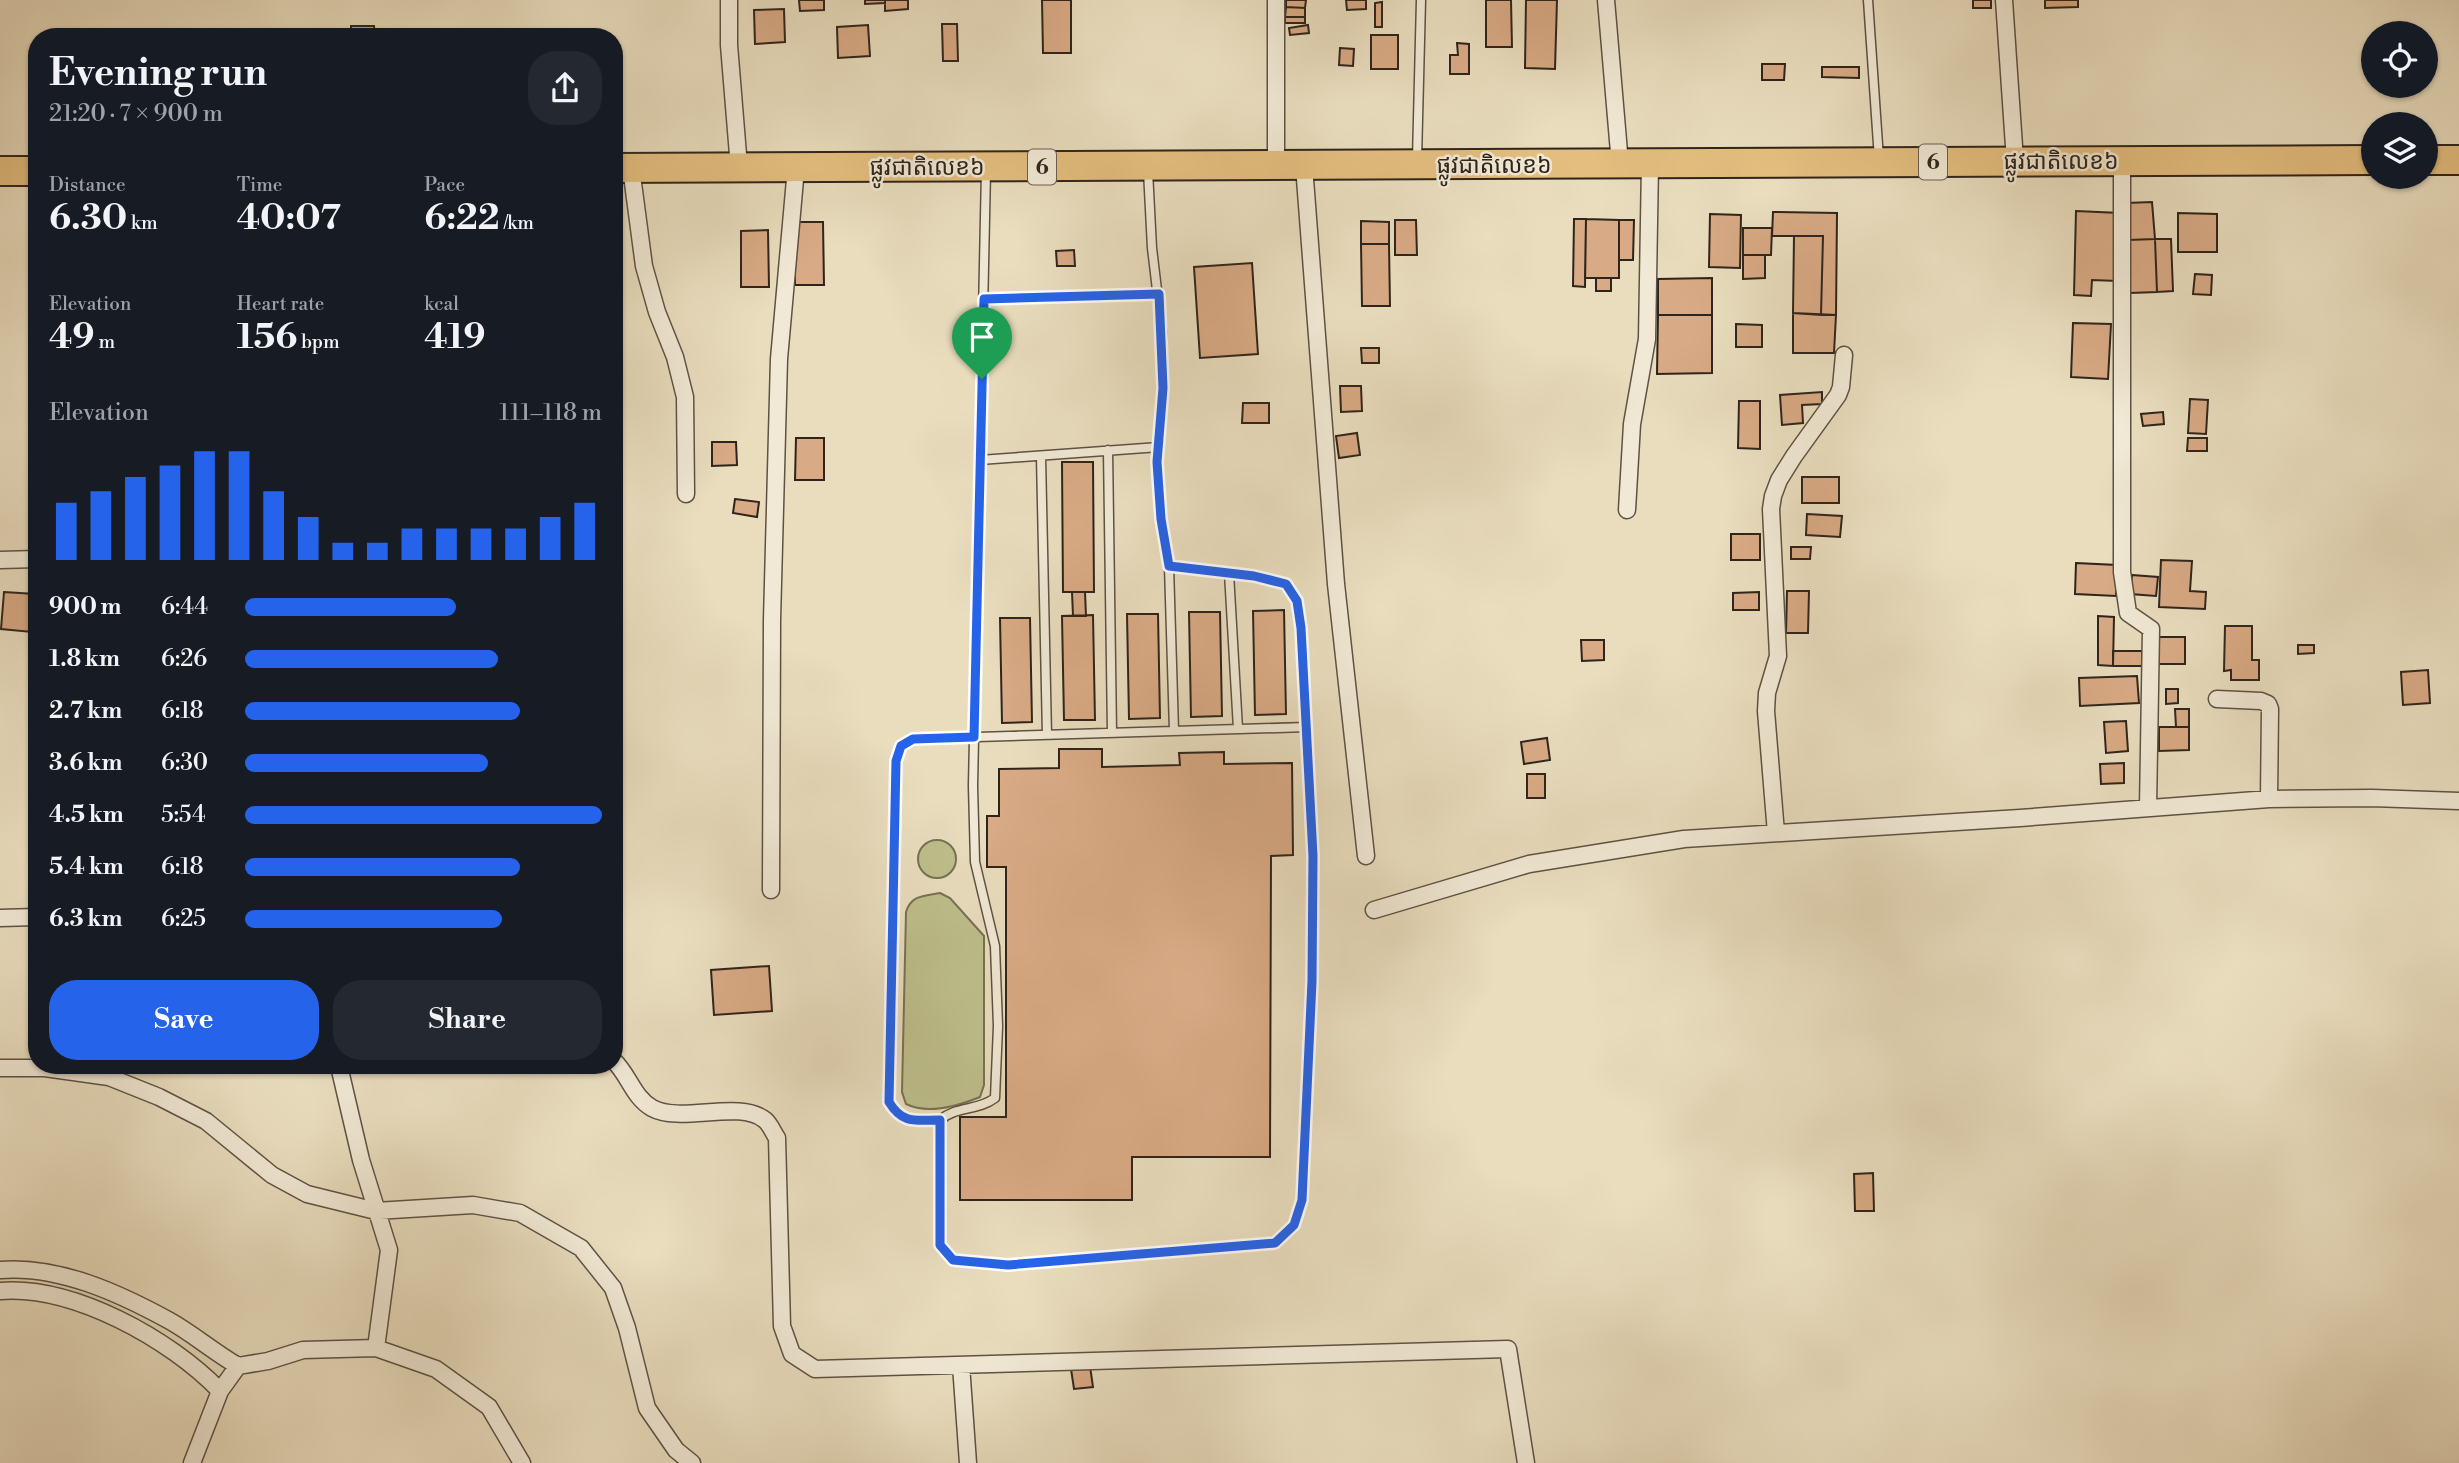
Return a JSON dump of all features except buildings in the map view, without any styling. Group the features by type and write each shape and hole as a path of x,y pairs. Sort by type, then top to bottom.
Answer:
{"highway":[{"name":"ផ្លូវជាតិលេខ៦","path":"623,168 2361,160"},
{"path":"2438,160 2459,160"},
{"path":"0,171 28,171"}],"street":[{"path":"729,0 729,46 738,167"},
{"path":"1276,0 1276,165"},
{"path":"1606,0 1619,164"},
{"path":"2004,0 2015,161"},
{"path":"2122,160 2122,572 2128,613 2151,629 2148,808"},
{"path":"1627,510 1632,424 1647,340 1650,164"},
{"path":"1304,166 1336,584 1366,856"},
{"path":"771,890 772,620 779,359 796,167"},
{"path":"623,168 644,265 685,397 685,494"},
{"path":"1776,832 1766,711 1767,693 1778,656 1771,509 1779,480 1838,395 1844,355"},
{"path":"0,560 28,559"},
{"path":"2217,699 2262,701 2268,704 2269,799"},
{"path":"1374,910 1530,864 1684,839 2269,799 2360,797 2459,800"},
{"path":"0,918 28,917"},
{"path":"0,1068 28,1068"},
{"path":"88,1074 109,1077 159,1097 206,1121 272,1175 307,1194 376,1210 473,1205 520,1213 581,1248 613,1288 627,1328 647,1408 677,1450 692,1463"},
{"path":"341,1074 361,1160 389,1250 376,1348"},
{"path":"623,1074 639,1097 653,1108 670,1112 750,1112 765,1120 777,1138 782,1326 792,1354 815,1369 1508,1349 1526,1463"},
{"path":"0,1270 25,1268 101,1287 171,1321 238,1366 268,1361 303,1350 376,1348 436,1369 489,1406 522,1463"},
{"path":"0,1291 24,1289 97,1308 166,1347 201,1372 220,1391"},
{"path":"961,1365 968,1463"},
{"path":"192,1463 220,1391 238,1366"}],"lane":[{"path":"1417,165 1421,0"},
{"path":"1868,0 1880,162"},
{"path":"1148,166 1152,248 1159,294 1163,388 1157,462 1161,519 1169,566 1174,731"},
{"path":"986,167 974,737 975,862 995,946 998,1026 995,1098 984,1106 948,1113 940,1120 906,1120 897,1114 889,1102 896,761 901,746 913,739 974,737 1307,727"},
{"path":"984,299 1159,294"},
{"path":"980,460 1159,447"},
{"path":"1108,450 1112,733"},
{"path":"1041,457 1047,735"},
{"path":"940,1120 940,1245 953,1260 1008,1265 1275,1243 1294,1225 1302,1200 1312,981 1313,856 1301,628 1297,601 1286,584 1229,573 1169,566"},
{"path":"1229,573 1238,729"}],"green space":[{"path":"937,840 951,845 956,859 951,873 937,878 923,873 918,859 923,845"},
{"path":"940,893 950,898 984,936 984,1085 980,1097 953,1106 924,1109 906,1104 902,1092 906,912 915,899"}],"route":[{"path":"1159,294 1163,388 1157,462 1161,519 1169,566 1254,576 1286,584 1297,601 1301,628 1313,856 1312,981 1302,1200 1294,1225 1275,1243 1008,1265 953,1260 940,1245 940,1120 906,1120 897,1114 889,1102 896,761 901,746 913,739 974,737 982,379 984,299 1159,294"}]}
